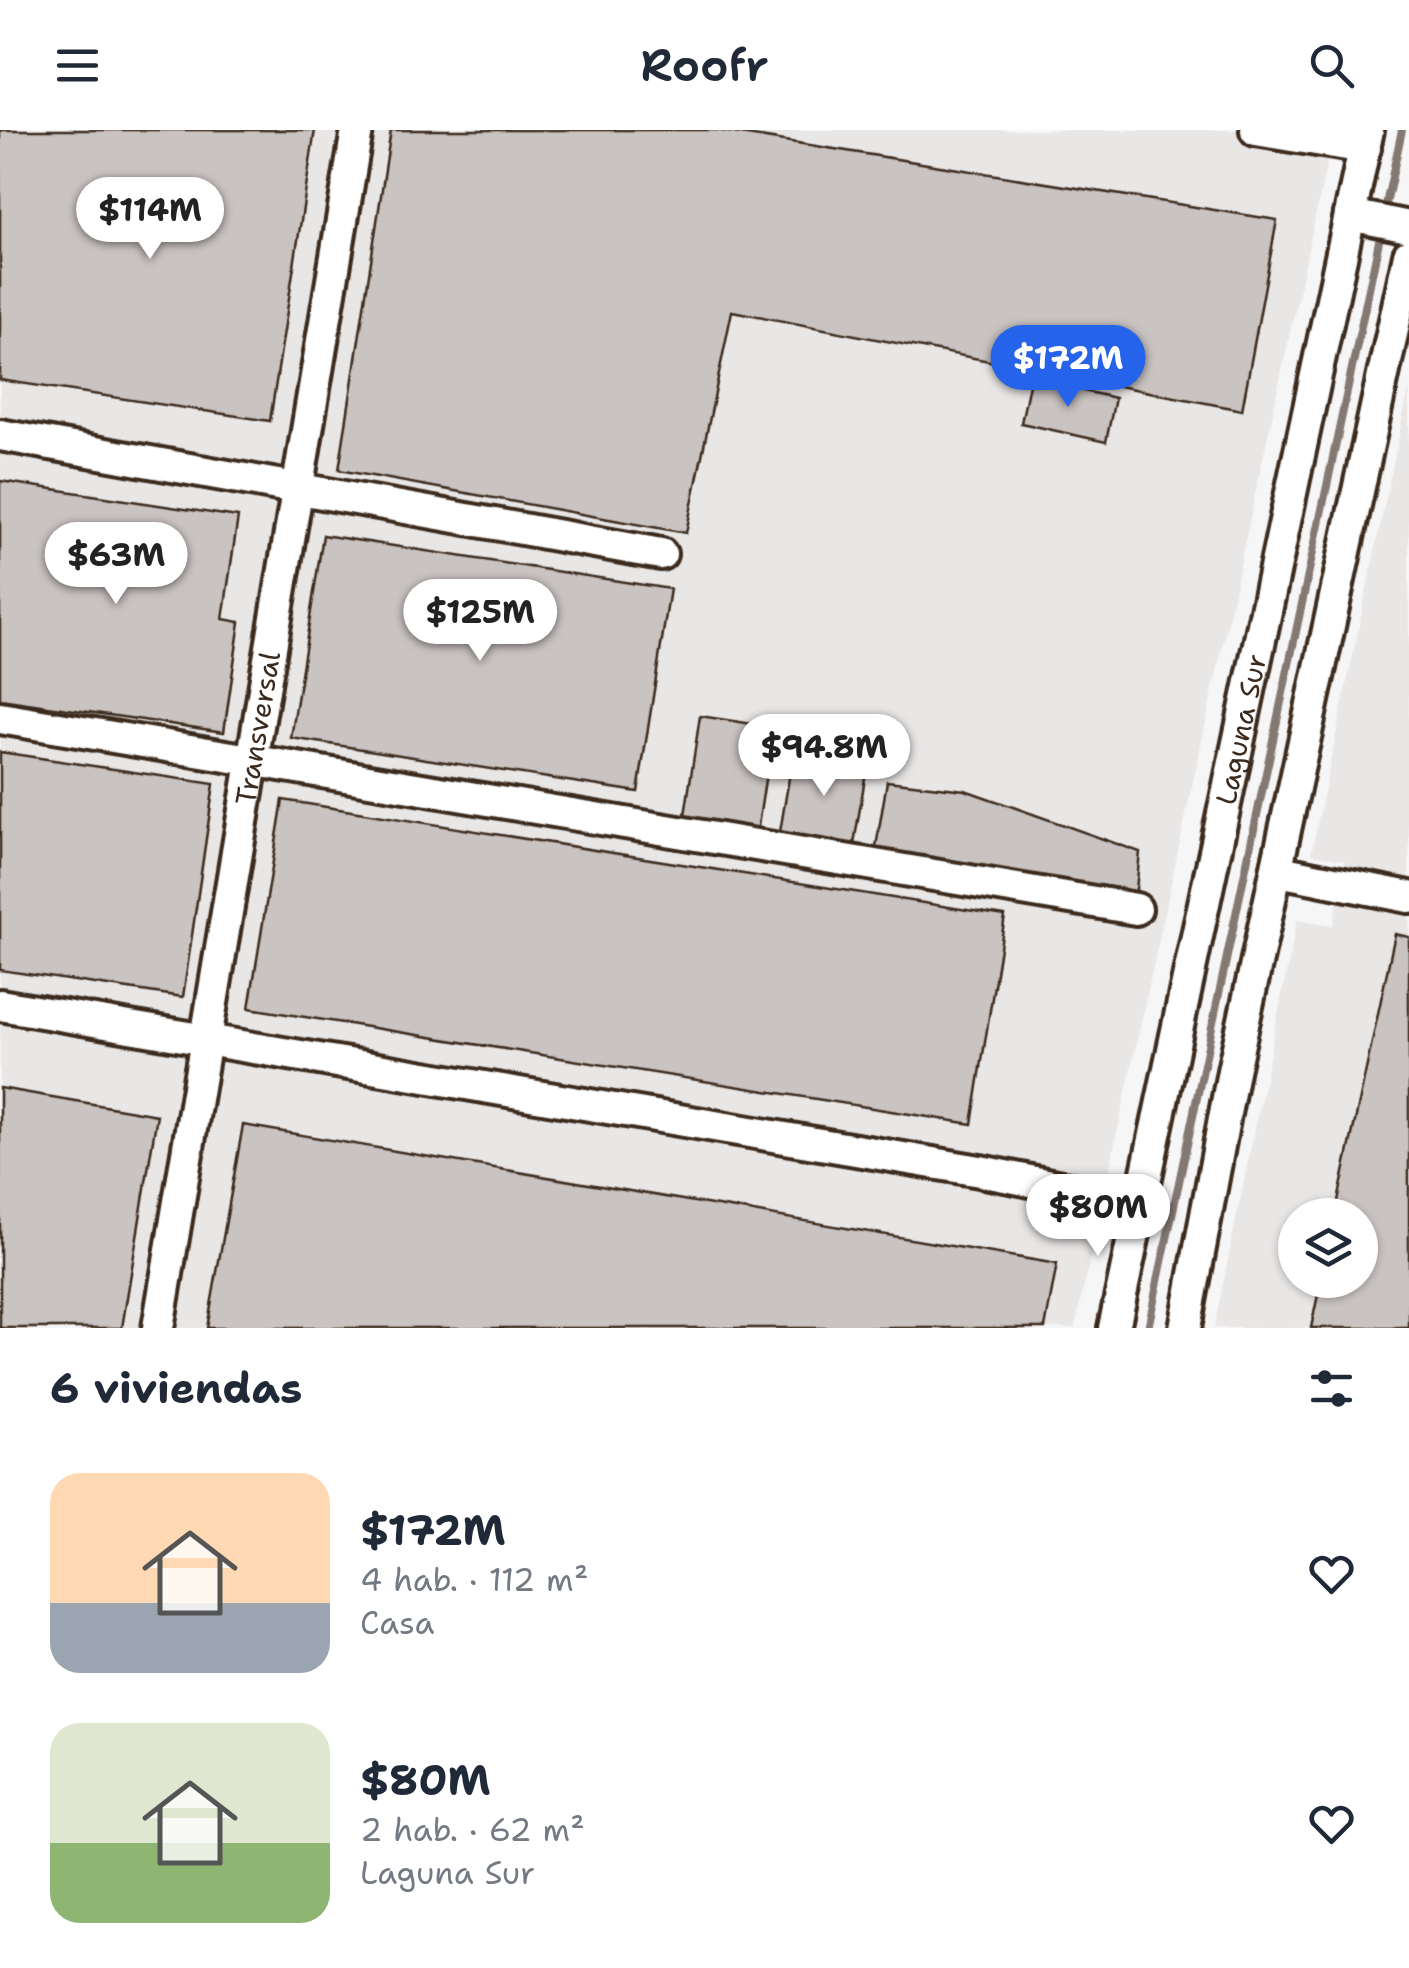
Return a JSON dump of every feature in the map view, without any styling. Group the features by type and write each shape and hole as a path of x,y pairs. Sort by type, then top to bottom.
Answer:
{"street":[{"name":"Transversal","path":"158,1328 357,130"},
{"path":"1256,130 1366,139"},
{"name":"Laguna Sur","path":"1114,1328 1357,216 1366,139"},
{"path":"1357,216 1403,225"},
{"path":"1185,1328 1234,1071 1409,254"},
{"path":"0,436 662,554"},
{"path":"0,718 1136,910"},
{"path":"1279,871 1409,897"},
{"path":"0,1005 980,1171 1141,1204"}],"shaded area":[{"path":"0,130 1334,130 1075,1328 0,1328"},
{"path":"1409,388 1409,1328 1214,1328 1297,920 1333,926 1345,861 1311,854"}],"building":[{"path":"0,130 315,130 270,421 0,380"},
{"path":"391,130 716,130 1277,220 1242,410 732,311 686,533 339,470"},
{"path":"1030,379 1115,398 1106,442 1021,423"},
{"path":"0,481 238,517 223,619 240,622 224,732 0,699"},
{"path":"323,535 670,589 638,792 291,738"},
{"path":"700,716 773,727 757,833 684,822"},
{"path":"794,748 868,760 853,850 779,838"},
{"path":"0,752 214,784 183,997 0,970"},
{"path":"887,781 965,790 1140,852 1135,899 875,853"},
{"path":"283,800 1005,916 972,1124 249,1008"},
{"path":"1395,934 1409,937 1409,1328 1311,1328 1317,1298 1378,1298 1378,1198 1339,1198"},
{"path":"0,1088 157,1115 122,1328 0,1328"},
{"path":"243,1125 1057,1264 1045,1328 207,1328"}],"waterway":[{"path":"1384,214 1402,130"},
{"path":"1148,1328 1382,227"}]}
